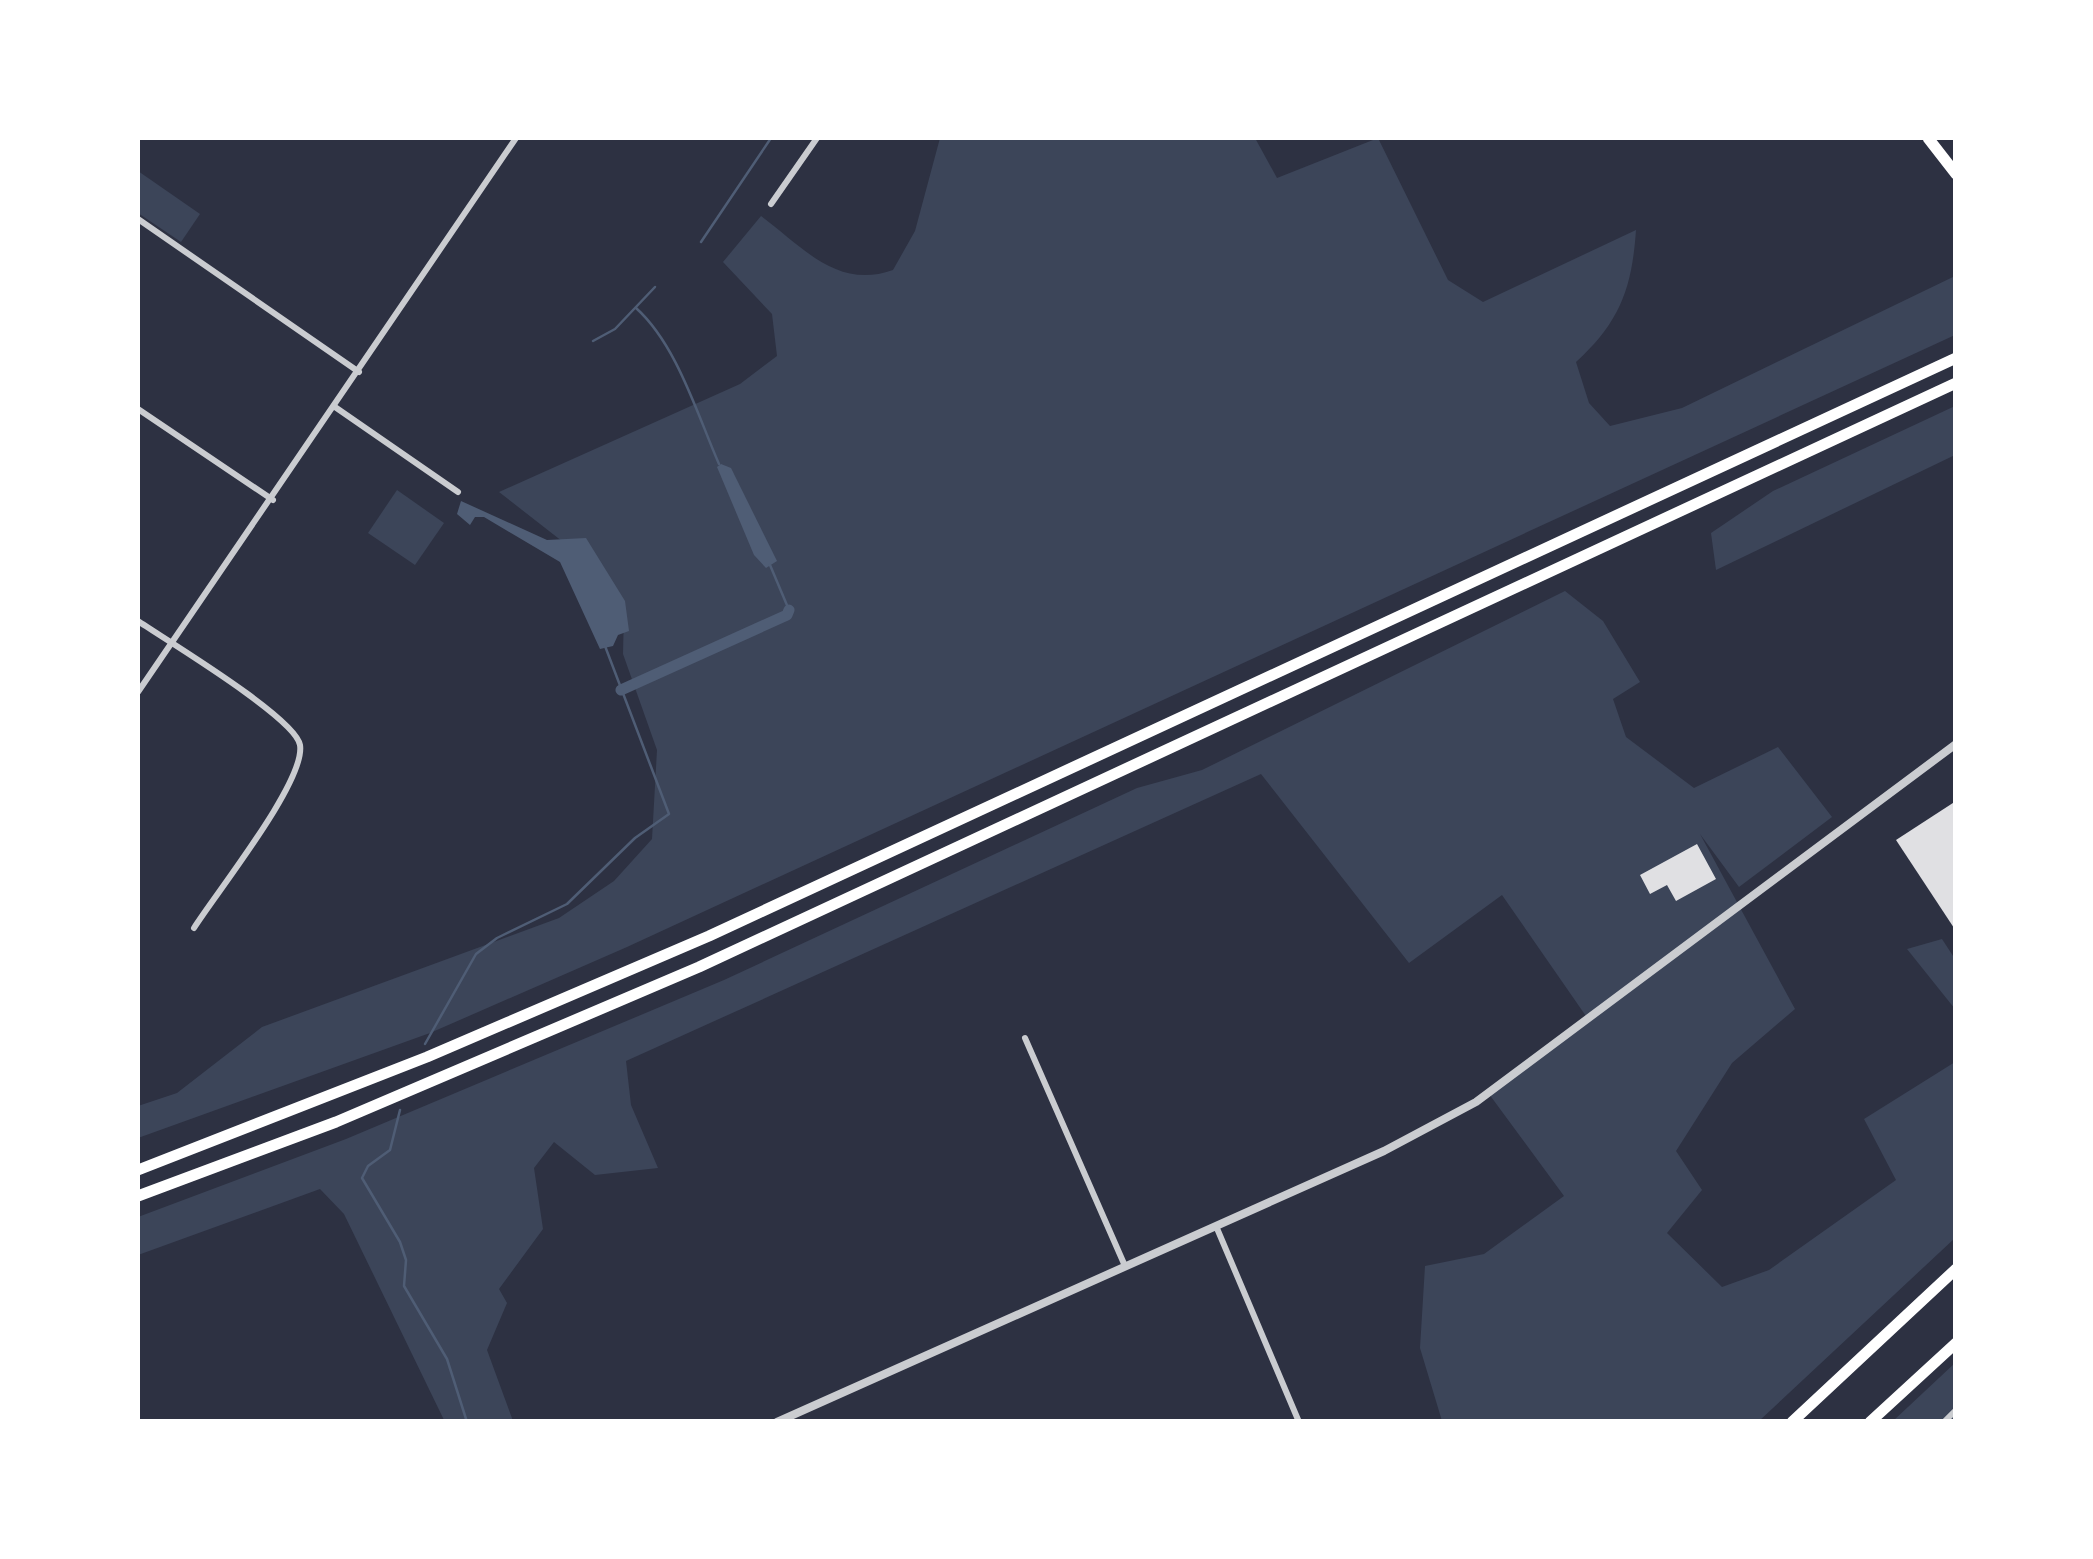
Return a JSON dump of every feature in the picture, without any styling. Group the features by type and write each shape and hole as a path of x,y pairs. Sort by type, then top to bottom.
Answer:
{"highway":[{"path":"1928,138 1956,174"},
{"path":"138,1170 427,1057 709,936 1956,358"},
{"path":"138,1196 336,1122 682,975 1956,383"},
{"path":"1792,1422 1956,1265"},
{"path":"1870,1422 1956,1343"}],"street":[{"path":"138,692 273,500 516,138"},
{"path":"771,204 817,138"},
{"path":"138,220 359,372"},
{"path":"335,407 458,492"},
{"path":"138,410 273,500"},
{"path":"138,621 272,711 298,740 292,782 194,928"},
{"path":"777,1422 1384,1151 1476,1102 1956,744"},
{"path":"1025,1038 1126,1266"},
{"path":"1216,1226 1299,1422"},
{"path":"1944,1422 1956,1410"}],"shaded area":[{"path":"940,138 1255,138 1277,178 1378,138 1448,280 1483,302 1636,230 1621,303 1603,333 1576,362 1589,403 1610,426 1682,408 1955,276 1955,335 627,947 430,1033 138,1138 138,1106 177,1093 262,1027 559,918 614,881 652,839 657,750 623,654 624,611 599,570 499,492 740,384 777,356 772,314 723,262 761,216 806,252 838,270 873,275 893,270 915,231"},
{"path":"138,171 200,214 181,242 138,213"},
{"path":"1955,406 1955,455 1716,570 1711,533 1773,491"},
{"path":"721,464 731,468 777,561 766,568 754,555 717,467"},
{"path":"397,490 444,523 415,565 368,533"},
{"path":"461,501 547,540 586,538 625,601 629,631 618,635 613,646 600,649 560,562 484,517 475,517 470,525 457,514"},
{"path":"1565,591 1603,621 1640,682 1613,699 1626,737 1694,788 1778,747 1832,817 1739,887 1700,834 1795,1009 1732,1063 1676,1151 1702,1190 1667,1233 1722,1287 1769,1270 1896,1180 1864,1119 1955,1062 1955,1238 1759,1421 1442,1421 1420,1348 1425,1266 1484,1254 1564,1196 1489,1094 1588,1019 1502,895 1409,963 1261,774 626,1061 631,1105 658,1168 595,1175 554,1142 534,1168 543,1229 499,1289 507,1303 487,1350 513,1421 444,1420 344,1214 320,1189 138,1255 138,1217 346,1139 724,980 1137,788 1202,770"},
{"path":"1942,939 1955,959 1955,1009 1907,949"},
{"path":"1955,1363 1955,1421 1893,1421"}],"building":[{"path":"1956,801 1956,931 1896,840"},
{"path":"1697,844 1716,879 1676,901 1667,885 1650,894 1640,875"}],"waterway":[{"path":"701,242 771,138"},
{"path":"593,341 615,329 655,287"},
{"path":"636,308 674,360 719,464"},
{"path":"770,565 789,610"},
{"path":"621,690 787,615 789,610"},
{"path":"425,1044 476,954 497,938 567,904 635,838 669,814 605,646"},
{"path":"400,1110 390,1150 368,1166 362,1178 400,1242 406,1260 404,1286 447,1359 467,1422"}]}
